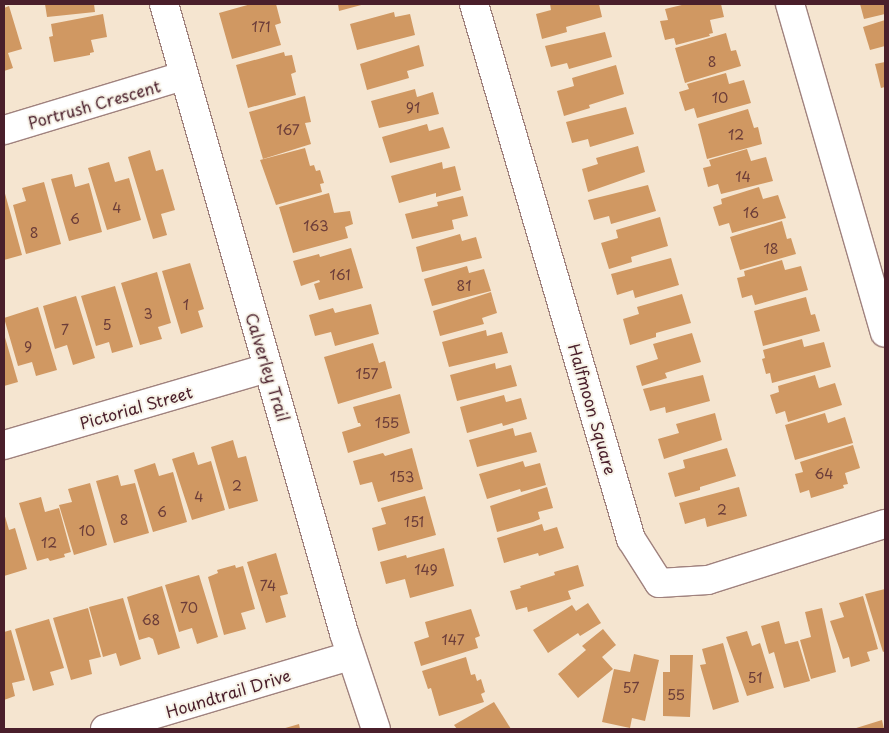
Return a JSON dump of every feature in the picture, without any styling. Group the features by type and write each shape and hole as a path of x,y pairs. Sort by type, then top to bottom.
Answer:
{"street":[{"name":"Calverley Trail","path":"164,4 350,656 376,729"},
{"name":"Halfmoon Square","path":"474,4 631,539 659,583 708,580 885,524"},
{"path":"790,4 885,333"},
{"name":"Portrush Crescent","path":"4,130 183,76"},
{"name":"Pictorial Street","path":"4,446 268,368"},
{"name":"Houndtrail Drive","path":"105,729 350,656"}],"building":[{"path":"45,4 94,4 95,12 47,17"},
{"path":"251,4 276,4 281,23 275,25 281,45 232,59 219,13"},
{"path":"338,4 365,4 339,11"},
{"path":"550,4 599,4 602,17 566,27 567,32 542,39 536,14 551,10"},
{"path":"686,4 721,4 724,17 710,20 713,33 709,34 710,36 676,45 674,38 665,40 660,21 668,20 665,9"},
{"path":"860,4 885,4 885,14 864,19"},
{"path":"9,6 22,49 8,53 13,68 4,71 4,8"},
{"path":"394,12 395,17 410,14 415,35 357,50 350,24"},
{"path":"103,14 107,37 91,40 94,52 90,53 90,55 54,62 49,37 53,36 51,24"},
{"path":"885,20 885,46 870,50 863,27"},
{"path":"605,32 612,57 569,69 567,63 551,67 545,46"},
{"path":"726,33 731,51 736,50 741,66 685,83 675,48"},
{"path":"419,45 424,66 407,71 409,78 367,90 360,64"},
{"path":"284,52 285,56 292,55 296,72 291,74 296,95 248,108 236,65"},
{"path":"885,62 885,87 881,88 875,64"},
{"path":"616,65 624,94 589,105 590,108 564,116 557,91 574,86 572,78"},
{"path":"726,73 729,84 744,80 751,103 697,118 694,108 685,111 679,92 689,89 687,84"},
{"path":"415,89 417,97 433,92 439,114 379,128 371,101"},
{"path":"305,96 311,122 305,123 311,144 263,159 249,112"},
{"path":"626,107 634,134 590,147 588,139 572,143 566,122"},
{"path":"748,109 754,128 758,127 762,144 707,159 698,124"},
{"path":"427,124 429,131 443,127 450,148 390,163 382,137"},
{"path":"638,146 645,172 588,192 582,169 598,164 596,158"},
{"path":"305,148 310,166 314,165 316,171 320,170 324,183 320,184 322,192 276,205 260,160"},
{"path":"747,149 751,161 766,157 773,181 721,194 718,184 708,187 703,168 711,166 709,160"},
{"path":"150,150 156,171 163,169 175,210 161,214 167,235 153,239 128,157"},
{"path":"109,162 115,182 129,178 141,220 107,230 88,168"},
{"path":"442,162 443,169 455,166 461,190 436,197 436,193 399,203 391,176"},
{"path":"72,174 75,187 89,183 102,232 69,241 51,179"},
{"path":"44,182 61,244 26,254 13,205 26,201 22,188"},
{"path":"648,185 656,211 611,224 609,216 594,220 588,200"},
{"path":"759,187 763,199 778,195 786,218 732,233 729,223 719,226 713,207 722,204 721,199"},
{"path":"4,190 22,255 4,260"},
{"path":"329,193 334,213 350,211 353,224 345,227 348,238 293,253 279,207"},
{"path":"463,196 468,216 452,220 454,229 412,239 405,214 438,206 437,202"},
{"path":"660,217 668,246 631,257 632,262 609,269 601,243 618,238 616,230"},
{"path":"782,221 787,239 791,238 796,254 740,270 730,237"},
{"path":"460,234 462,241 476,237 482,258 422,272 416,247"},
{"path":"351,248 363,288 319,300 314,284 320,282 319,280 301,286 293,261 319,254 320,257"},
{"path":"671,258 679,285 635,298 633,290 617,295 611,274"},
{"path":"782,260 785,270 801,266 808,290 755,305 752,295 742,298 737,278 745,276 744,271"},
{"path":"190,263 204,309 198,311 203,327 181,334 162,271"},
{"path":"467,266 469,273 484,269 491,291 432,306 424,279"},
{"path":"157,272 171,323 158,327 162,339 140,345 121,283"},
{"path":"115,286 133,347 112,353 109,342 96,346 81,296"},
{"path":"491,292 497,313 482,318 484,324 440,336 433,311"},
{"path":"682,294 691,323 656,333 656,337 630,345 623,319 639,314 637,307"},
{"path":"76,296 95,358 73,365 67,345 55,349 43,306"},
{"path":"806,297 811,315 815,314 820,331 763,346 754,311"},
{"path":"371,304 379,334 335,346 331,332 315,336 309,315 333,308 335,313"},
{"path":"38,307 57,370 36,376 32,362 18,366 4,318"},
{"path":"486,330 487,336 502,332 508,353 449,367 442,342"},
{"path":"692,333 701,362 665,373 667,378 642,386 636,366 658,359 653,344"},
{"path":"4,334 18,382 4,386"},
{"path":"802,339 804,347 824,342 831,367 772,383 770,373 766,374 762,359 765,358 763,350"},
{"path":"373,343 379,363 385,361 392,388 338,404 324,357"},
{"path":"495,363 496,369 511,365 517,386 457,401 450,375"},
{"path":"703,375 710,401 666,413 665,407 650,411 643,389"},
{"path":"815,375 819,388 835,383 842,405 788,422 785,411 776,414 770,395 779,392 778,386"},
{"path":"400,394 410,433 348,453 342,432 361,426 358,423 353,407"},
{"path":"504,395 506,402 521,398 527,419 503,426 502,423 467,433 460,407"},
{"path":"715,413 722,440 664,459 658,439 679,433 676,424"},
{"path":"825,413 828,423 845,417 853,443 795,460 785,425"},
{"path":"513,428 515,436 531,432 537,452 477,467 469,440"},
{"path":"233,440 238,458 246,456 258,501 229,509 211,447"},
{"path":"853,445 860,468 845,473 848,484 843,485 844,488 811,498 809,490 800,493 795,474 803,472 800,462"},
{"path":"412,448 423,489 378,502 372,482 360,485 353,461 383,453 385,456"},
{"path":"727,448 736,476 700,487 700,490 675,497 668,473 685,468 683,460"},
{"path":"194,452 198,465 211,461 225,510 192,520 172,459"},
{"path":"523,461 525,467 540,463 546,485 521,492 520,489 487,499 479,474"},
{"path":"155,463 159,476 173,472 187,522 153,532 134,470"},
{"path":"118,475 121,486 135,483 149,533 114,543 96,481"},
{"path":"90,483 107,545 74,555 59,505 72,502 68,489"},
{"path":"547,487 553,508 538,512 540,519 533,522 497,532 490,506"},
{"path":"739,487 747,516 707,527 705,518 685,524 679,503"},
{"path":"425,496 436,535 378,551 372,528 386,524 381,508"},
{"path":"41,497 45,512 59,508 71,552 64,554 65,557 50,561 48,558 37,561 19,503"},
{"path":"4,513 9,530 15,528 27,569 4,576"},
{"path":"542,524 544,531 557,527 564,548 539,556 538,553 504,563 497,538"},
{"path":"444,548 454,586 410,598 405,579 386,584 380,562 406,555 407,558"},
{"path":"276,553 288,594 280,596 286,617 266,623 247,562"},
{"path":"235,565 236,568 243,566 255,609 241,613 246,629 224,635 208,577 218,573 217,570"},
{"path":"578,565 584,586 568,591 571,599 528,612 527,607 516,610 510,591 555,575 554,572"},
{"path":"199,575 218,637 197,644 192,628 179,632 165,585"},
{"path":"162,586 180,648 158,655 153,639 149,637 139,640 127,597"},
{"path":"885,589 885,651 883,652 865,594"},
{"path":"863,596 878,649 867,652 870,661 851,667 849,657 843,659 830,621 844,617 839,603"},
{"path":"123,598 141,659 120,666 116,653 103,657 89,607"},
{"path":"588,603 601,623 580,636 578,633 548,653 533,630 572,605 576,611"},
{"path":"88,608 101,657 89,660 92,674 71,680 53,618"},
{"path":"822,608 836,672 811,679 800,640 811,637 805,612"},
{"path":"471,609 480,636 475,638 478,648 421,666 414,642 429,637 425,622"},
{"path":"49,619 64,668 50,672 54,685 33,691 15,629"},
{"path":"779,621 785,644 798,641 810,681 784,688 774,652 769,654 761,626"},
{"path":"603,629 616,645 602,657 613,669 578,698 558,674 586,650 582,646"},
{"path":"11,630 25,680 12,683 15,696 4,700 4,632"},
{"path":"747,631 752,646 760,643 774,688 747,696 726,637"},
{"path":"723,643 739,702 713,710 700,665 706,664 702,649"},
{"path":"634,654 659,660 645,721 632,718 630,728 602,722 614,669 630,672"},
{"path":"670,655 693,655 690,717 663,716 663,672 670,672"},
{"path":"466,657 471,675 475,674 477,681 481,679 485,692 481,694 484,702 439,716 431,688 428,689 422,671"},
{"path":"494,702 511,729 457,729 454,725"},
{"path":"882,720 884,729 853,729"},
{"path":"299,724 300,729 282,729"}]}
